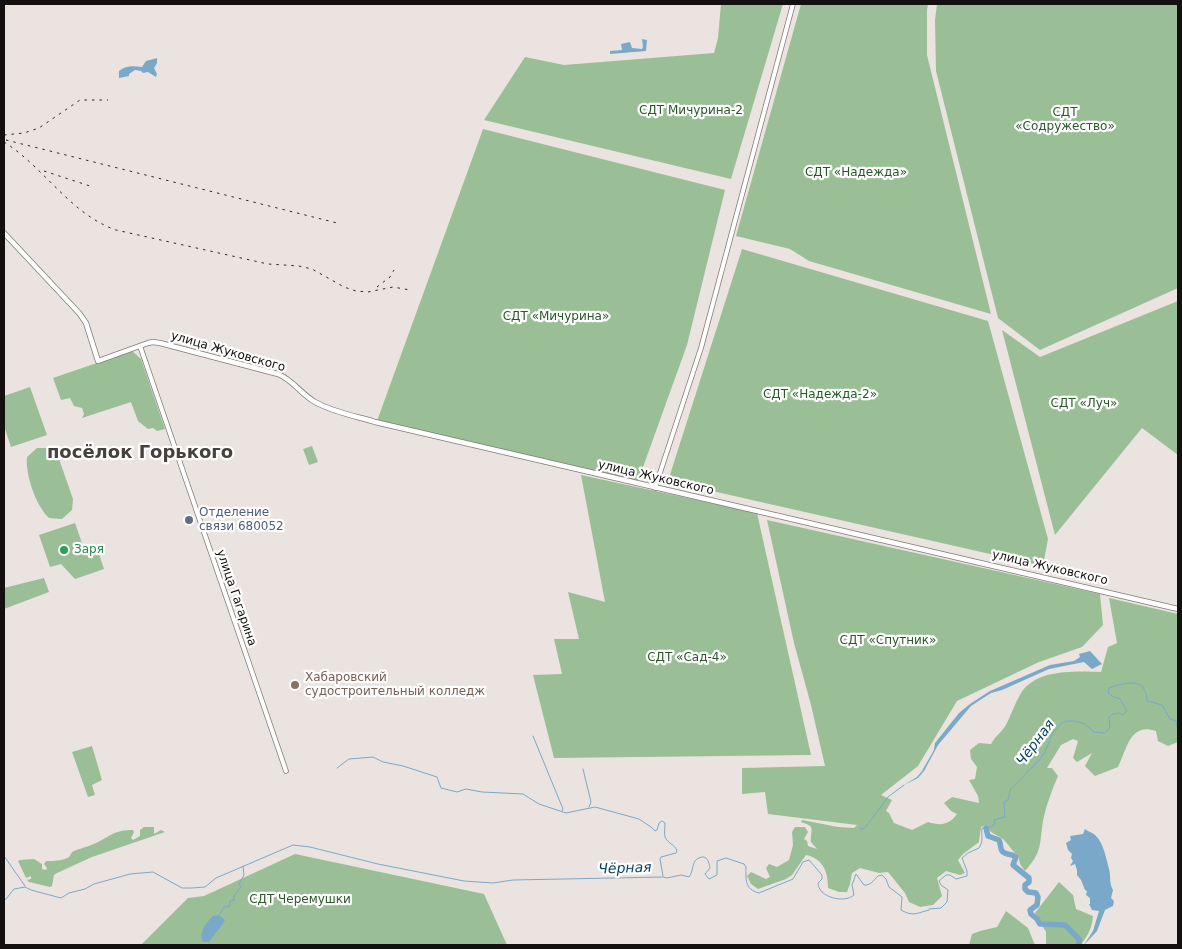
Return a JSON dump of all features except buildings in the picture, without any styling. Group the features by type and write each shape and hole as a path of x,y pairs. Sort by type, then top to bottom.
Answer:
{"main road":[{"name":"улица Жуковского","path":"4,233 79,313 86,323 98,361 153,342 160,343 278,374 290,380 306,396 316,402 352,416 1178,609"}],"street":[{"path":"655,488 701,348 793,4"},
{"name":"улица Гагарина","path":"140,346 286,771"}],"green space":[{"name":"СДТ Мичурина-2","path":"721,4 783,4 731,179 484,120 525,57 564,65 714,53 718,38"},
{"name":"СДТ «Надежда»","path":"801,4 928,4 927,55 991,314 809,261 790,249 736,236"},
{"name":"СДТ «Содружество»","path":"937,4 1178,4 1178,288 1040,350 998,318 936,71 935,20"},
{"name":"СДТ «Мичурина»","path":"483,129 725,190 687,345 638,481 377,421"},
{"name":"СДТ «Надежда-2»","path":"742,249 988,321 1048,539 1043,566 668,481"},
{"name":"СДТ «Луч»","path":"1178,301 1178,455 1142,428 1055,535 1002,330 1040,357"},
{"path":"132,351 141,359 165,429 157,431 153,428 148,429 138,421 131,402 82,418 84,414 82,408 74,406 70,398 61,400 53,378"},
{"path":"30,387 47,435 11,447 4,426 4,396"},
{"path":"312,446 318,462 309,465 303,449"},
{"path":"37,448 50,448 58,456 73,499 72,510 62,519 49,518 44,513 32,489 27,457"},
{"name":"СДТ «Сад-4»","path":"581,475 757,513 811,755 554,758 533,675 562,674 554,639 579,639 568,592 605,602"},
{"name":"СДТ «Спутник»","path":"767,520 1100,594 1103,625 1082,647 1039,662 957,701 918,766 881,795 892,800 886,811 894,823 912,830 928,822 944,824 957,814 951,811 944,803 952,797 979,803 978,796 969,780 975,779 977,767 971,759 970,750 979,743 991,744 1006,725 1021,693 1036,679 1057,673 1101,672 1108,647 1117,643 1109,598 1178,614 1178,742 1168,746 1158,741 1156,731 1140,730 1127,745 1118,767 1095,776 1085,766 1092,753 1077,762 1073,758 1078,741 1073,739 1061,745 1047,768 1052,768 1058,776 1044,815 1038,853 1031,864 1025,871 1020,864 1018,855 1004,840 992,833 986,825 981,827 979,842 958,860 965,873 960,875 946,871 937,878 942,896 933,905 920,907 909,902 905,893 888,872 879,873 860,868 852,873 847,892 839,892 828,888 826,871 817,859 806,855 792,875 758,889 751,884 747,876 751,872 766,879 770,877 766,868 769,864 777,867 789,860 793,845 792,832 795,827 805,827 808,832 804,839 807,841 808,846 817,849 811,842 811,827 801,822 802,820 838,827 854,828 857,825 768,814 765,792 742,794 742,768 825,766 794,643"},
{"name":"Заря","path":"75,523 85,552 97,548 104,569 75,579 61,564 50,567 39,535"},
{"path":"44,578 49,592 4,609 4,588"},
{"path":"92,746 102,780 92,785 95,795 88,797 72,752"},
{"path":"144,827 154,827 154,834 161,830 165,832 92,857 57,873 54,875 52,886 50,887 29,882 27,880 31,879 31,876 26,878 18,861 34,859 42,864 42,869 46,870 47,868 44,864 46,861 67,858 74,851 94,844 112,834 127,830 133,830 131,838 133,840 140,836 140,830"},
{"name":"СДТ Черемушки","path":"295,854 484,894 507,945 141,945 188,898 204,896"},
{"path":"1059,882 1073,895 1076,909 1093,916 1091,927 1082,943 1083,945 1036,945 1046,944 1046,932 1035,913"},
{"path":"1006,911 1028,928 1035,945 969,945 972,934 997,927"}],"water":[{"path":"642,39 647,40 646,51 610,54 610,51 622,50 621,44 630,42 632,48 642,49"},
{"path":"157,58 154,68 157,74 156,77 148,72 143,73 135,70 129,76 119,78 119,71 122,69 130,66 142,67 146,61"},
{"path":"1090,651 1102,664 1092,669 1084,662 1049,669 991,693 971,706 938,745 924,771 918,778 904,785 917,777 922,771 934,750 935,743 959,713 970,704 990,691 1050,665 1074,661 1080,657 1079,654"},
{"path":"1085,829 1098,838 1103,847 1113,890 1111,898 1114,901 1113,906 1105,910 1097,931 1084,945 1093,931 1099,911 1092,910 1089,904 1090,898 1086,895 1087,891 1077,875 1075,864 1070,866 1073,861 1071,858 1072,854 1068,850 1066,843 1071,840 1070,836 1083,834"},
{"path":"219,915 225,920 209,942 203,942 201,935 205,925 213,916"}],"waterway":[{"name":"Чёрная","path":"929,909 941,908 947,902 948,890 939,881 946,875 956,879 967,876 962,858 979,848 982,840 982,828 991,827 995,824 994,820 1005,817 1004,802 1008,800 1010,790 1041,758 1052,734 1061,724 1066,721 1075,721 1085,724 1094,732 1104,733 1110,728 1109,717 1119,713 1123,715 1127,711 1120,699 1108,693 1109,688 1128,683 1141,686 1147,696 1147,701 1162,705 1170,719 1176,721 1178,730"},
{"path":"533,736 563,809 562,811"},
{"path":"337,768 349,759 373,757 383,762 437,777 441,788 457,792 466,789 482,792 523,794 539,804 566,813 595,807 639,819 655,831 662,821 665,823 665,837 677,851 676,853 661,857 663,876"},
{"path":"583,769 591,802 589,807"},
{"path":"860,829 865,828 888,797 904,785"},
{"path":"986,828 988,836 999,840 1002,851 1016,857 1013,865 1029,878 1025,889 1028,892 1036,893 1038,897 1037,905 1030,910 1031,914 1040,924 1065,925 1079,939 1079,945"},
{"name":"Чёрная","path":"4,900 14,889 25,887 61,898 94,884 130,874 153,872 182,888 205,887 216,878 293,845 310,847 378,864 464,881 493,883 513,880 667,878 681,875 689,877 696,859 702,857 706,858 709,863 710,868 705,874 709,879 717,875 717,861 726,858 744,864 748,886 759,893 793,879 803,862 809,860 822,875 822,879 818,883 819,888 832,898 844,899 854,895 852,885 856,874 864,885 870,884 878,876 882,875 889,887 902,897 901,910 912,914 929,910"},
{"path":"4,856 25,886"},
{"path":"219,915 224,907 230,906 230,901 234,900 234,896 241,887 239,884 244,875 243,866"}],"railway":[{"path":"4,135 24,133 39,128 80,100 108,100"},
{"path":"6,140 337,223"},
{"path":"4,142 32,164 71,202 100,223 116,230 268,264 299,266 312,269 344,287 356,291 368,292 393,287 410,290"},
{"path":"44,171 93,187"},
{"path":"377,287 390,277 394,270"}],"place":[{"name":"Отделение связи 680052","path":"189,520"},
{"name":"Заря","path":"64,550"},
{"name":"Хабаровский судостроительный колледж","path":"295,685"}],"district":[{"name":"посёлок Горького","path":"140,453"}]}
